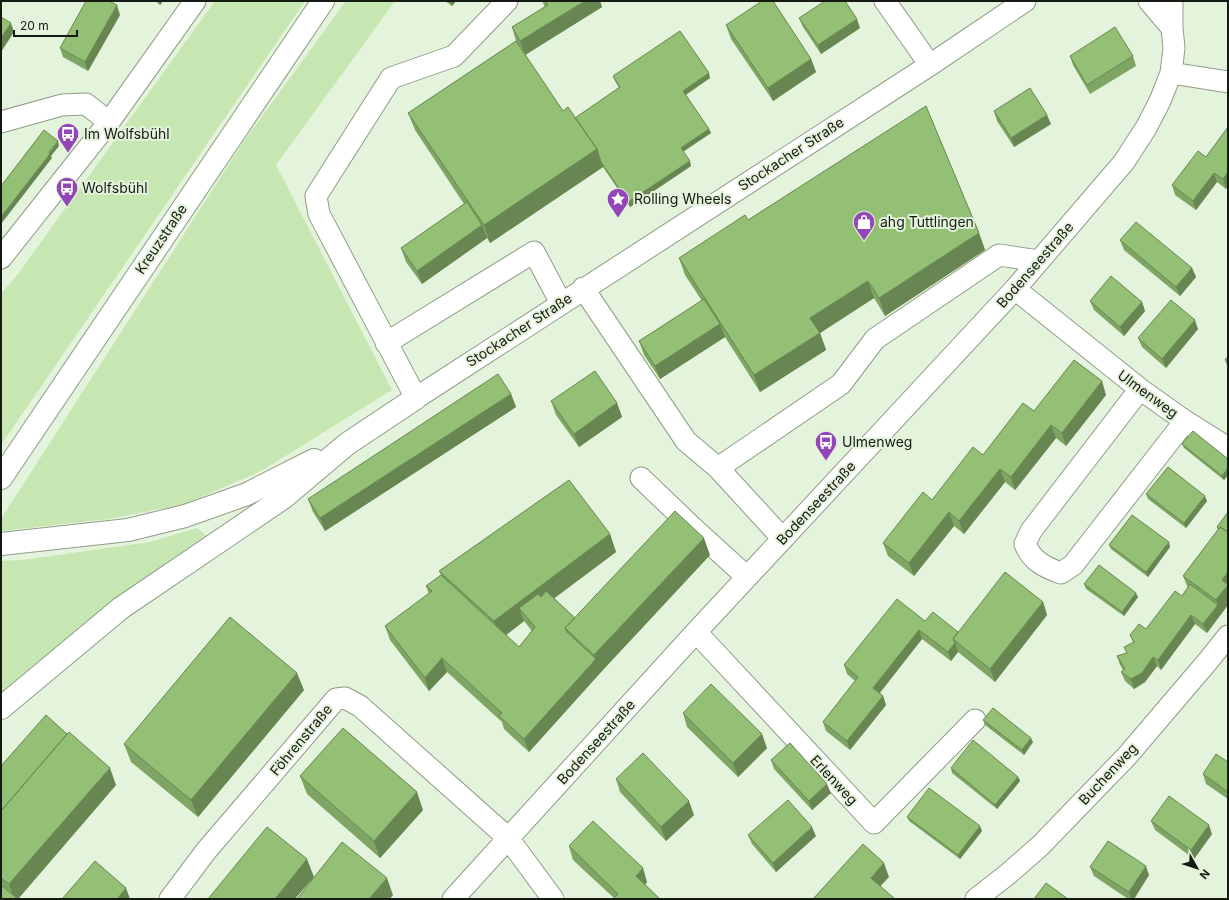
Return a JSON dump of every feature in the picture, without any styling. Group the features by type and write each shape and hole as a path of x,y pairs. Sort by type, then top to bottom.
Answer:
{"main road":[{"name":"Kreuzstraße","path":"3,475 323,1"},
{"path":"1,708 121,608 283,498 347,444 416,398"},
{"path":"1,544 128,530 185,516 247,494 347,444"}],"street":[{"path":"1,258 109,122 195,1"},
{"path":"416,398 319,214 316,196 391,78 454,56 507,1"},
{"path":"885,1 930,65"},
{"name":"Stockacher Straße","path":"416,398 583,288 930,65 1025,1"},
{"path":"1149,1 1172,28"},
{"name":"Bodenseestraße","path":"452,899 696,632 1015,290 1124,162 1146,128 1171,73 1174,48 1172,1"},
{"path":"1171,73 1228,82"},
{"path":"1,122 62,106 86,104 109,122"},
{"path":"386,343 534,252 561,303"},
{"path":"718,468 841,384 875,339 999,256 1039,261"},
{"path":"583,288 686,441 718,468 782,539"},
{"name":"Ulmenweg","path":"1015,290 1140,390 1228,448"},
{"path":"1140,390 1031,531 1025,544 1030,555 1046,567 1061,573 1073,564 1185,421"},
{"path":"641,478 747,577"},
{"name":"Erlenweg","path":"696,632 874,823 975,720"},
{"name":"Buchenweg","path":"976,899 1040,846 1116,767 1228,636"},
{"name":"Föhrenstraße","path":"170,899 206,851 336,699 344,698 360,706 508,838 553,899"}],"green space":[{"path":"215,1 305,1 1,445 1,294 18,274"},
{"path":"346,1 395,1 276,165 392,390 261,471 185,504 108,519 1,531 1,519 242,144"},
{"path":"197,528 206,535 114,599 1,695 1,561 23,560 150,542"}],"building":[{"path":"86,1 109,1 117,5 85,62 60,48"},
{"path":"545,1 585,1 520,41 512,27 548,5"},
{"path":"762,1 773,1 811,59 768,88 726,25"},
{"path":"825,1 845,1 857,19 818,45 799,18"},
{"path":"1,17 11,23 1,38"},
{"path":"1115,27 1133,56 1087,85 1070,56"},
{"path":"680,31 709,73 683,91 709,129 681,148 690,161 628,202 601,162 597,149 575,118 620,87 613,76"},
{"path":"516,41 563,111 568,107 597,149 484,225 408,113"},
{"path":"1030,88 1047,115 1011,138 994,111"},
{"path":"926,106 979,233 879,298 868,281 810,318 820,333 754,375 679,258 745,215 748,220"},
{"path":"1228,127 1228,172 1223,179 1214,173 1193,201 1172,185 1198,151 1206,157"},
{"path":"44,130 58,141 49,152 50,154 1,217 1,186"},
{"path":"467,202 482,225 417,271 401,248"},
{"path":"1136,222 1192,268 1176,287 1120,240"},
{"path":"1111,276 1142,302 1120,327 1090,301"},
{"path":"704,299 720,324 655,366 639,341"},
{"path":"1171,300 1195,320 1162,359 1138,338"},
{"path":"1074,360 1102,381 1062,433 1051,425 1011,477 1000,469 959,521 949,512 909,563 883,543 923,492 932,500 973,447 983,455 1023,403 1034,411"},
{"path":"595,371 617,403 574,434 551,401"},
{"path":"498,374 511,394 320,518 308,499"},
{"path":"1193,431 1228,459 1228,468 1222,476 1182,444"},
{"path":"1168,467 1205,496 1184,523 1146,494"},
{"path":"569,480 610,534 494,621 439,571"},
{"path":"675,511 704,538 594,655 565,628"},
{"path":"1228,512 1228,532 1220,527 1219,529 1217,527"},
{"path":"1132,515 1169,542 1146,572 1109,545"},
{"path":"1220,527 1228,532 1228,572 1222,580 1228,585 1216,600 1183,576"},
{"path":"1099,565 1136,593 1122,612 1084,584"},
{"path":"1005,572 1043,602 990,669 953,639"},
{"path":"441,575 519,647 535,627 519,608 538,594 541,597 546,591 575,618 565,628 567,632 596,659 524,739 499,716 502,713 442,658 425,678 385,626 432,591 426,586"},
{"path":"1190,584 1218,605 1203,624 1191,615 1158,660 1153,657 1142,673 1131,679 1121,672 1125,669 1117,656 1127,653 1124,647 1134,642 1130,635 1139,624 1146,629 1175,591 1182,596"},
{"path":"897,599 925,621 933,612 958,632 953,639 955,643 948,652 919,630 873,688 883,696 847,741 823,722 858,677 844,665"},
{"path":"230,617 297,673 191,800 124,744"},
{"path":"711,684 762,734 733,763 683,713"},
{"path":"993,708 1031,738 1022,750 983,720"},
{"path":"46,715 67,734 1,811 1,766"},
{"path":"343,728 417,792 374,841 300,776"},
{"path":"69,732 110,768 9,884 1,878 1,811"},
{"path":"973,740 1018,777 995,805 951,768"},
{"path":"790,743 827,784 809,801 771,760"},
{"path":"643,753 689,801 661,827 616,779"},
{"path":"1216,754 1228,762 1228,792 1203,774"},
{"path":"929,788 980,826 958,855 907,817"},
{"path":"1169,796 1209,825 1191,850 1151,821"},
{"path":"788,800 812,827 773,863 748,835"},
{"path":"593,821 643,868 636,876 660,899 613,899 618,894 569,846"},
{"path":"267,827 307,859 275,899 208,899"},
{"path":"1108,841 1146,866 1129,892 1090,867"},
{"path":"342,842 387,878 369,899 297,899"},
{"path":"863,844 884,863 871,878 895,899 813,899"},
{"path":"95,861 126,888 117,899 62,899"},
{"path":"1046,883 1068,899 1034,899"},
{"path":"1,885 18,899 1,899"}],"place":[{"name":"Im Wolfsbühl","path":"68,154"},
{"name":"Wolfsbühl","path":"67,208"},
{"name":"Rolling Wheels","path":"618,218"},
{"name":"ahg Tuttlingen","path":"864,242"},
{"name":"Ulmenweg","path":"826,462"}]}
